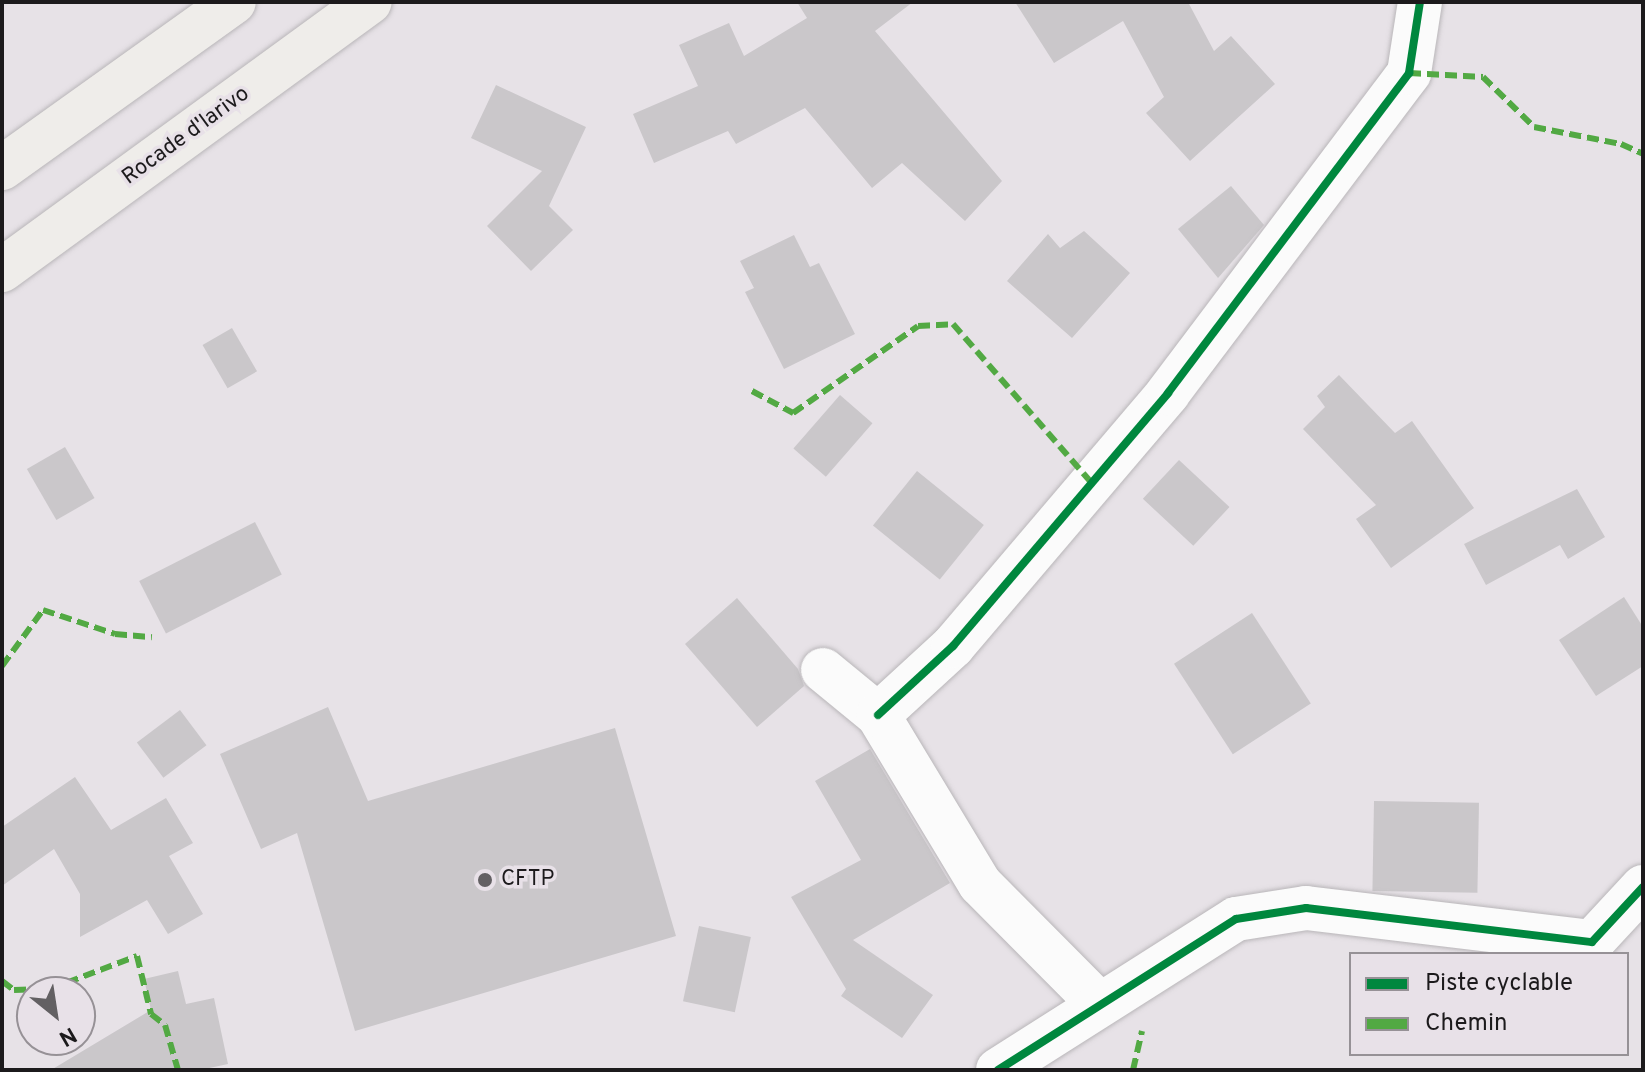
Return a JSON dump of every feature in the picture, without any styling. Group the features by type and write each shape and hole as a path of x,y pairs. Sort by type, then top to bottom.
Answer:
{"main road":[{"path":"2,168 234,2"},
{"name":"Rocade d'Iarivo","path":"2,270 370,2"}],"street":[{"path":"878,715 953,646 1168,393 1409,73 1413,13"},
{"path":"823,670 878,715 980,884 1097,1002"},
{"path":"998,1070 1097,1002 1236,919 1306,908 1592,942 1643,887"}],"building":[{"path":"797,2 913,2 875,31 1002,181 965,221 902,163 872,188 805,108 736,144 728,131 654,163 633,114 698,86 679,45 729,23 744,56 807,18"},
{"path":"1015,2 1188,2 1214,51 1231,36 1275,84 1190,161 1146,113 1164,97 1123,21 1054,63"},
{"path":"496,85 586,127 549,206 573,230 531,271 487,226 542,171 471,138"},
{"path":"1231,186 1264,225 1218,278 1178,229"},
{"path":"1084,231 1130,273 1072,338 1007,281 1048,234 1060,248"},
{"path":"794,235 810,267 819,263 855,334 784,369 745,292 754,288 740,261"},
{"path":"232,328 257,371 228,388 203,345"},
{"path":"1339,375 1395,433 1412,421 1474,508 1391,568 1356,519 1376,505 1303,429 1325,407 1317,396"},
{"path":"840,395 872,423 826,477 793,449"},
{"path":"65,447 94,498 56,520 27,469"},
{"path":"1179,460 1229,507 1193,546 1143,499"},
{"path":"917,471 984,525 940,580 873,525"},
{"path":"1577,489 1605,537 1568,559 1560,545 1486,585 1464,544"},
{"path":"255,522 282,575 166,634 139,581"},
{"path":"1624,597 1643,627 1643,666 1596,696 1559,640"},
{"path":"737,598 798,669 804,686 757,727 685,644"},
{"path":"1252,613 1311,704 1233,754 1174,664"},
{"name":"CFTP","path":"328,707 368,801 615,728 676,936 355,1031 297,833 261,849 220,754"},
{"path":"180,710 206,745 163,778 137,742"},
{"path":"870,749 950,883 853,940 933,995 902,1038 841,996 846,989 791,897 861,860 815,781"},
{"path":"75,777 111,830 166,798 193,843 169,856 203,914 168,934 147,900 80,937 80,894 54,849 2,886 2,827"},
{"path":"1374,801 1479,803 1477,893 1372,891"},
{"path":"699,926 751,937 735,1012 683,1001"},
{"path":"178,971 186,1004 214,998 228,1064 200,1070 51,1070 74,1056 96,1056 96,1043 151,1010 144,979"}],"marked path":[{"path":"1409,73 1483,77 1534,127 1621,144 1643,154"},
{"path":"752,391 793,413 918,326 953,324 1091,482"},
{"path":"2,666 43,610 115,634 152,637"},
{"path":"2,981 14,990 50,989 137,956 151,1014 165,1025 178,1070"},
{"path":"1133,1070 1142,1031"}],"cycle path":[{"path":"878,715 953,646 1168,393 1409,73 1420,2"},
{"path":"998,1070 1236,919 1306,908 1592,942 1643,887"}],"place":[{"name":"CFTP","path":"485,880"}]}
